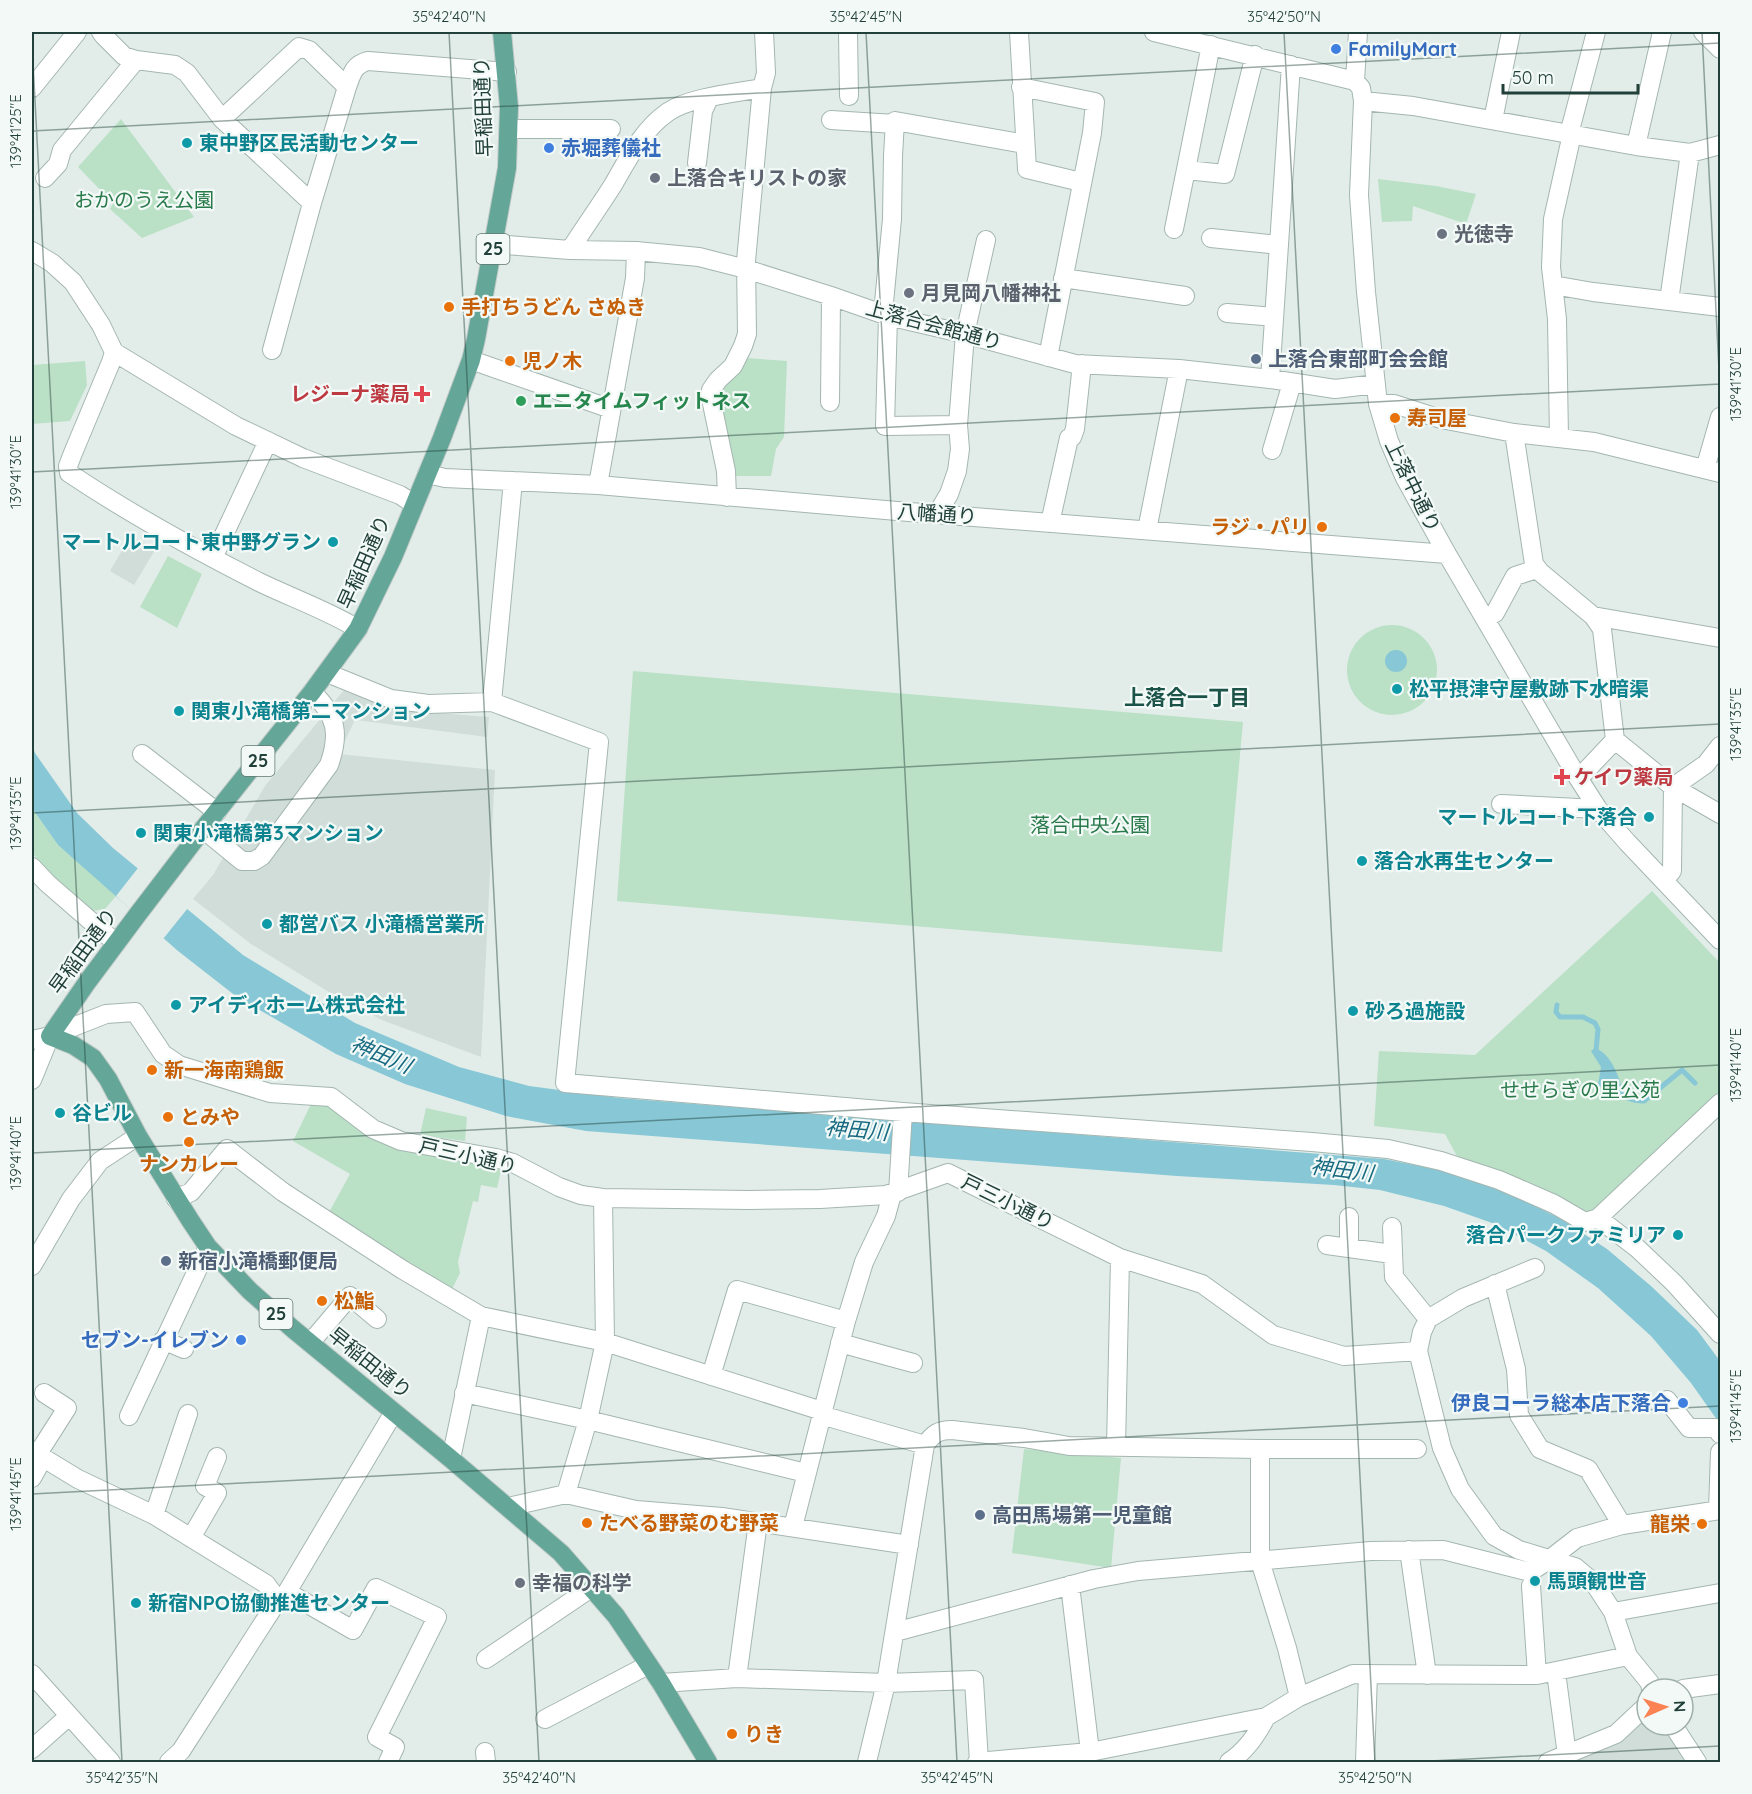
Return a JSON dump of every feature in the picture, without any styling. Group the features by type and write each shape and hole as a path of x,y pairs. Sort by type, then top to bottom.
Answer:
{"main road":[{"name":"早稲田通り","path":"502,32 507,72 509,129 507,168 471,360 427,474 378,590 358,629 327,673 40,1038 74,1046 93,1058 108,1079 138,1136 176,1199 208,1247 250,1291 561,1553 616,1616 661,1683 708,1762"}],"street":[{"path":"32,88 77,32"},
{"path":"101,32 123,56 175,65 187,73 222,119 312,203"},
{"path":"727,497 726,471 711,390 733,366 747,334 746,269 762,88 766,73 764,32"},
{"path":"848,32 849,96"},
{"path":"1019,32 1027,169 1081,182"},
{"path":"1154,32 1355,81 1358,32"},
{"path":"1493,120 1511,32"},
{"path":"1558,438 1557,319 1551,267 1553,219 1593,32"},
{"path":"1636,146 1662,32"},
{"path":"1703,32 1720,49"},
{"path":"1173,229 1211,45"},
{"path":"222,119 299,47 309,50 347,87"},
{"path":"1186,170 1225,174 1255,55"},
{"path":"45,178 58,164 62,150 136,60"},
{"path":"272,351 312,203 347,87 359,63 368,61 507,72"},
{"path":"1270,379 1291,65"},
{"name":"上落中通り","path":"1355,81 1361,88 1364,101 1359,195 1366,292 1378,404 1389,441 1405,478 1447,554 1598,809 1720,940"},
{"path":"1021,87 1095,102 1092,133 1048,357"},
{"path":"570,250 630,156 653,125 669,111 709,98 762,88"},
{"path":"697,163 703,111 709,98"},
{"path":"1364,101 1413,106 1636,146 1690,153 1720,145"},
{"path":"831,120 895,124 895,121 1025,144"},
{"path":"895,124 886,314 885,426 958,425"},
{"path":"509,129 611,129"},
{"path":"1669,301 1690,153"},
{"path":"1211,238 1279,245"},
{"path":"937,514 949,494 957,471 960,449 958,425 964,334 986,240"},
{"name":"上落合会館通り","path":"494,244 570,250 636,251 699,257 746,269 886,314 1075,364 1179,369 1335,389 1376,384"},
{"path":"32,251 52,263 73,282 101,325 114,352 236,426 303,458 400,495 414,504"},
{"path":"598,485 635,278 636,251"},
{"path":"1063,278 1185,296"},
{"path":"1553,285 1720,307"},
{"path":"830,402 831,296"},
{"path":"1227,313 1274,317"},
{"path":"114,352 68,466 69,473 112,501 213,558 358,629"},
{"path":"471,360 611,410"},
{"path":"1050,523 1069,438 1072,437 1075,429 1082,364"},
{"path":"1147,530 1179,369"},
{"path":"1272,450 1292,383"},
{"path":"1378,404 1394,404 1441,419 1514,433 1594,442 1713,471 1720,417"},
{"path":"1514,433 1534,564 1540,573 1593,616 1602,629 1615,741 1673,787 1720,814"},
{"path":"213,558 268,441"},
{"name":"八幡通り","path":"427,474 445,478 598,485 1447,554"},
{"path":"492,702 513,481"},
{"path":"1485,619 1495,613 1515,576 1538,569"},
{"path":"1593,616 1720,638"},
{"path":"327,673 391,699 428,704 492,702 599,742 565,1083 903,1117 1312,1142 1388,1149 1441,1161 1499,1180 1554,1204 1585,1222 1598,1218 1720,1103"},
{"path":"202,830 242,861 254,861 262,856 329,765 334,750 336,730 331,715 312,692"},
{"path":"1578,778 1615,741"},
{"path":"1673,787 1706,764 1720,746"},
{"path":"142,754 217,812"},
{"path":"1664,880 1672,871 1673,787"},
{"path":"1501,804 1598,809"},
{"path":"32,867 47,883 116,943"},
{"name":"戸三小通り","path":"40,1038 106,1014 135,1012 163,1054 179,1065 270,1093 331,1097 373,1129 400,1141 513,1163 559,1187 581,1195 603,1198 820,1199 895,1193 948,1173 1120,1258 1202,1284 1273,1335 1344,1356 1418,1352"},
{"path":"32,1080 40,1038"},
{"path":"793,1527 821,1413 864,1262 895,1193 901,1155 903,1117"},
{"path":"32,1266 71,1199 100,1161 138,1136"},
{"path":"176,1199 190,1192 227,1149 283,1192 403,1270 481,1316 605,1342 821,1413 925,1444"},
{"path":"566,1494 588,1419 605,1342 603,1198"},
{"path":"1349,1217 1349,1248"},
{"path":"1598,1218 1637,1248 1674,1283 1720,1334"},
{"path":"1392,1227 1394,1277 1428,1319"},
{"path":"1327,1245 1392,1254"},
{"path":"129,1416 208,1247"},
{"path":"1116,1447 1120,1258"},
{"path":"1535,1268 1463,1298 1428,1319 1422,1332 1418,1352 1442,1448 1460,1489 1494,1536 1519,1550 1575,1567 1594,1583 1613,1612 1628,1656 1645,1677"},
{"path":"1495,1284 1516,1370 1519,1415 1540,1449 1588,1469 1622,1525"},
{"path":"711,1376 737,1290 846,1321"},
{"path":"310,1343 350,1296 377,1320"},
{"path":"451,1459 481,1316"},
{"path":"164,1340 184,1349"},
{"path":"840,1343 913,1362"},
{"path":"32,1478 37,1455 67,1408 44,1393"},
{"path":"464,1393 588,1419 806,1473"},
{"path":"1667,1400 1689,1428 1716,1428 1720,1434"},
{"path":"173,1761 282,1596 394,1412"},
{"path":"154,1515 188,1414"},
{"path":"867,1762 886,1683 925,1444 941,1430 1024,1438 1069,1446 1417,1449"},
{"path":"1260,1449 1260,1561 1287,1648 1299,1697"},
{"path":"895,1632 1070,1585 1138,1571 1371,1551 1443,1550 1530,1572 1577,1538 1622,1525 1719,1510 1720,1452"},
{"path":"37,1455 78,1479 154,1515 282,1596 353,1630 376,1588 437,1617 377,1737 395,1747 388,1762"},
{"path":"191,1538 217,1493 205,1486 217,1457"},
{"path":"508,1507 566,1494 636,1510 722,1516 909,1545"},
{"path":"737,1678 758,1522"},
{"path":"1409,1550 1427,1675"},
{"path":"1070,1585 1090,1752"},
{"path":"1531,1586 1537,1675"},
{"path":"486,1659 591,1588"},
{"path":"1613,1612 1720,1593"},
{"path":"661,1683 737,1678 886,1683 974,1680 978,1762 985,1762 1090,1752 1266,1717 1299,1697 1353,1674 1537,1675 1628,1656"},
{"path":"545,1719 648,1665"},
{"path":"1556,1672 1567,1755"},
{"path":"32,1674 111,1762"},
{"path":"1365,1762 1368,1674"},
{"path":"1695,1687 1720,1684"},
{"path":"32,1749 69,1716"},
{"path":"1548,1762 1616,1734 1635,1716"},
{"path":"1229,1762 1240,1755 1258,1734 1266,1717"},
{"path":"1681,1737 1697,1762"}],"shaded area":[{"path":"131,535 155,550 134,585 110,571"},
{"path":"344,690 400,710 489,717 487,737 356,720 364,700 339,754 495,770 481,1057 382,1020 332,994 251,944 193,899 213,875 265,786"},
{"path":"1635,1723 1635,1737 1675,1737 1691,1762 1570,1762"}],"green space":[{"name":"おかのうえ公園","path":"121,119 194,217 142,238 110,209 113,203 78,167"},
{"path":"1378,179 1436,186 1476,194 1466,224 1413,206 1412,221 1382,222"},
{"path":"747,358 787,361 784,437 776,449 771,476 731,476 716,386"},
{"path":"85,361 87,385 70,421 32,424 32,365"},
{"path":"168,556 202,574 177,628 140,607"},
{"path":"1392,625 1409,629 1424,638 1433,653 1437,670 1433,687 1424,702 1409,711 1392,715 1375,711 1360,702 1351,687 1347,670 1351,653 1360,638 1375,629"},
{"name":"落合中央公園","path":"633,671 1243,722 1222,952 617,901"},
{"path":"32,808 58,845 117,895 105,909 93,911 47,872 32,852"},
{"name":"せせらぎの里公苑","path":"1652,891 1720,963 1720,1092 1589,1214 1541,1189 1458,1158 1445,1134 1374,1126 1379,1051 1475,1055"},
{"path":"312,1102 331,1105 372,1137 502,1166 497,1188 481,1185 478,1202 473,1201 458,1262 460,1273 451,1291 327,1216 350,1174 293,1141"},
{"path":"426,1108 467,1117 465,1141 420,1135"},
{"path":"1024,1449 1121,1458 1111,1568 1012,1553"}],"water":[{"path":"1396,650 1404,653 1407,661 1404,669 1396,672 1388,669 1385,661 1388,653"},
{"name":"神田川","path":"32,745 35,753 77,813 113,848 243,955 355,1023 459,1067 529,1086 620,1098 1384,1159 1454,1173 1509,1193 1561,1219 1607,1249 1651,1286 1697,1330 1720,1361 1720,1424 1691,1383 1651,1336 1598,1288 1546,1251 1495,1224 1444,1206 1380,1190 1334,1185 1177,1176 586,1131 506,1116 405,1084 336,1054 237,997 178,951 58,845 32,808"},
{"path":"1595,1048 1611,1061 1615,1068 1623,1097 1598,1085 1601,1067 1591,1051"}],"pier":[{"path":"138,868 188,908 163,939 116,896"}],"waterway":[{"path":"1557,1005 1556,1012 1560,1017 1583,1017 1595,1023 1598,1029 1596,1051 1598,1054"},
{"path":"1618,1090 1630,1098 1644,1101 1682,1070 1695,1083"}],"place":[{"name":"FamilyMart","path":"1336,49"},
{"name":"東中野区民活動センター","path":"187,143"},
{"name":"赤堀葬儀社","path":"549,148"},
{"name":"上落合キリストの家","path":"655,178"},
{"name":"光徳寺","path":"1442,234"},
{"name":"月見岡八幡神社","path":"909,293"},
{"name":"手打ちうどん さぬき","path":"449,307"},
{"name":"上落合東部町会会館","path":"1256,359"},
{"name":"児ノ木","path":"510,361"},
{"name":"レジーナ薬局","path":"422,394"},
{"name":"エニタイムフィットネス","path":"521,401"},
{"name":"寿司屋","path":"1395,418"},
{"name":"ラジ・パリ","path":"1322,527"},
{"name":"マートルコート東中野グラン","path":"333,542"},
{"name":"松平摂津守屋敷跡下水暗渠","path":"1397,689"},
{"name":"関東小滝橋第二マンション","path":"179,711"},
{"name":"ケイワ薬局","path":"1562,777"},
{"name":"マートルコート下落合","path":"1649,817"},
{"name":"関東小滝橋第3マンション","path":"141,833"},
{"name":"落合水再生センター","path":"1362,861"},
{"name":"都営バス 小滝橋営業所","path":"267,924"},
{"name":"アイディホーム株式会社","path":"176,1005"},
{"name":"砂ろ過施設","path":"1353,1011"},
{"name":"新一海南鶏飯","path":"152,1070"},
{"name":"谷ビル","path":"60,1113"},
{"name":"とみや","path":"168,1117"},
{"name":"ナンカレー","path":"189,1142"},
{"name":"落合パークファミリア","path":"1678,1235"},
{"name":"新宿小滝橋郵便局","path":"166,1261"},
{"name":"松鮨","path":"322,1301"},
{"name":"セブン-イレブン","path":"241,1340"},
{"name":"伊良コーラ総本店下落合","path":"1683,1403"},
{"name":"高田馬場第一児童館","path":"980,1515"},
{"name":"たべる野菜のむ野菜","path":"587,1523"},
{"name":"龍栄","path":"1702,1524"},
{"name":"馬頭観世音","path":"1535,1581"},
{"name":"幸福の科学","path":"520,1583"},
{"name":"新宿NPO協働推進センター","path":"136,1603"},
{"name":"りき","path":"732,1734"}],"district":[{"name":"上落合一丁目","path":"1187,698"}]}
